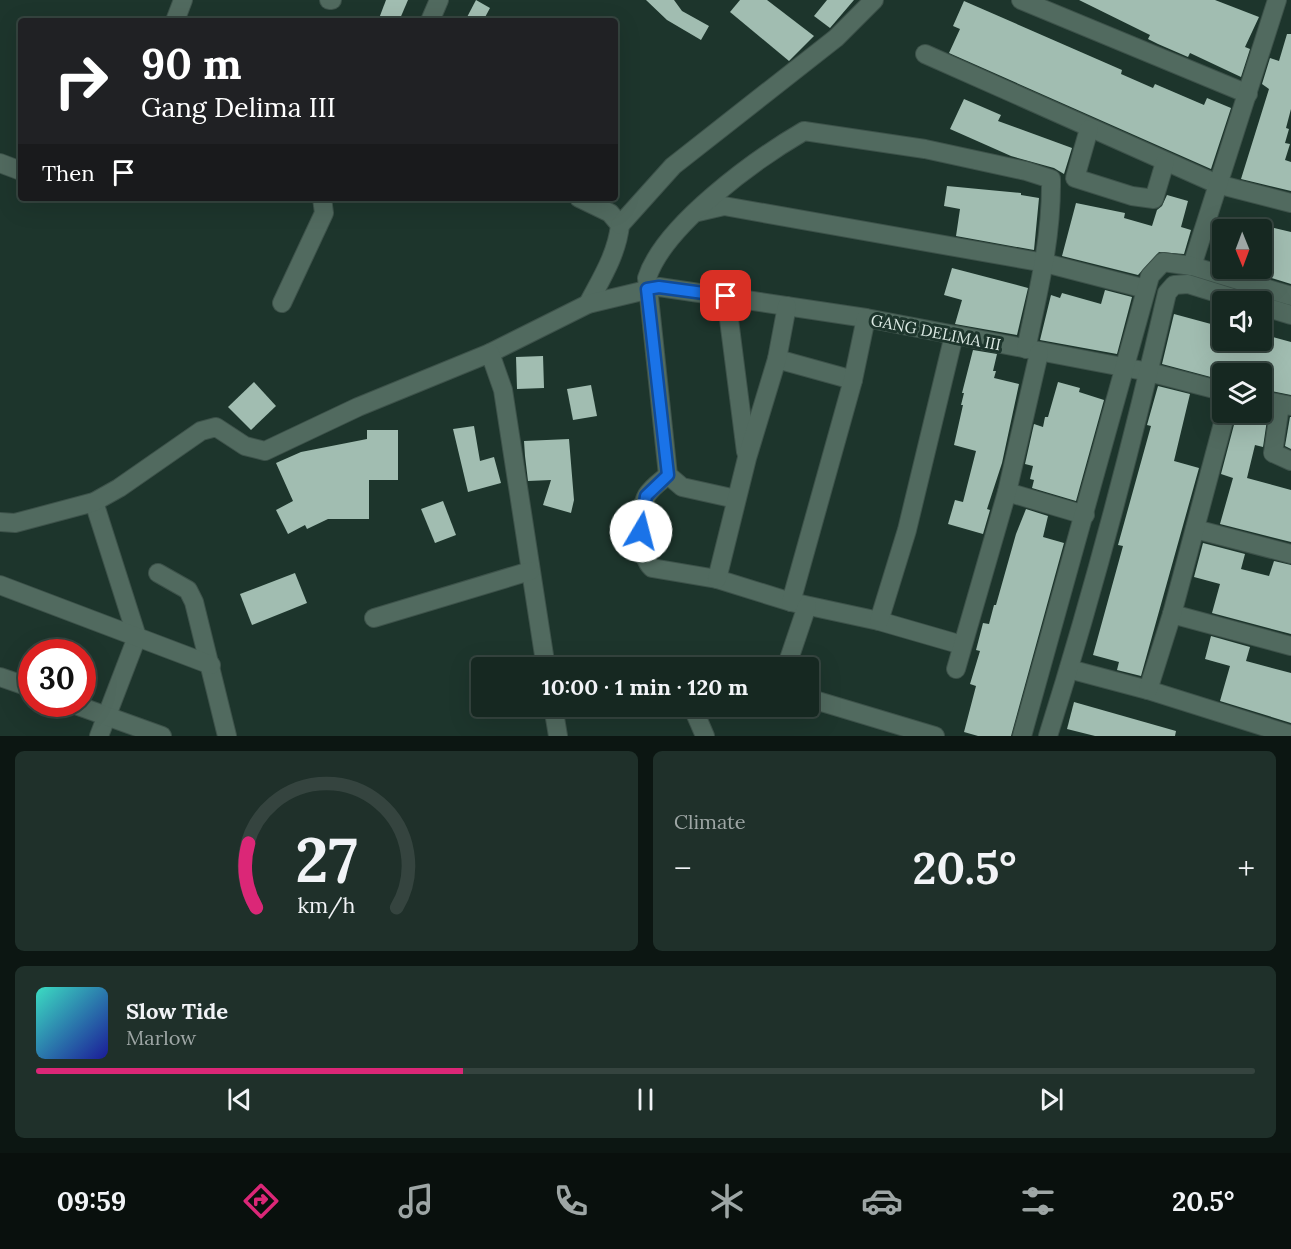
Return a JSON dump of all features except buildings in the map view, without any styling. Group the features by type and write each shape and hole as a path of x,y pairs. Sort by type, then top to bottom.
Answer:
{"street":[{"path":"176,18 183,0"},
{"path":"431,18 440,0"},
{"path":"588,304 606,270 619,238 620,225 673,166 836,38 874,0"},
{"path":"1021,0 1248,94"},
{"path":"1192,266 1277,0 1291,7"},
{"path":"925,54 1089,129 1217,184 1291,203"},
{"path":"1089,129 1075,178 1132,196 1154,199 1165,162"},
{"path":"736,499 682,487 671,480 668,475 647,289 651,264 668,238 731,182 804,131 925,148 1051,179 1052,209 1033,351 1007,492 956,669"},
{"path":"0,163 18,170"},
{"path":"282,303 324,213 322,201"},
{"path":"585,201 610,213 620,225"},
{"path":"697,212 724,206 1045,263 1146,289"},
{"path":"1023,736 1150,276 1163,262 1192,266 1291,296"},
{"path":"1048,736 1069,669 1149,372 1167,292 1174,285 1188,284 1212,291"},
{"name":"GANG DELIMA III","path":"0,522 15,523 94,502 119,488 201,431 216,428 245,446 265,451 358,407 490,353 588,304 659,287 866,318 1149,372 1212,388"},
{"path":"726,296 747,458"},
{"path":"717,579 747,458 777,359 787,306"},
{"path":"1272,309 1291,315"},
{"path":"788,657 866,318"},
{"path":"879,621 907,530 954,335"},
{"path":"490,353 503,390 544,657"},
{"path":"777,359 853,380"},
{"path":"1286,405 1273,453 1291,461"},
{"path":"1148,690 1172,614 1223,423"},
{"path":"668,475 646,496 641,531 646,562 660,571 717,579 799,604 879,621 962,645"},
{"path":"1007,492 1085,514"},
{"path":"94,502 137,637 99,736"},
{"path":"1195,529 1291,554"},
{"path":"374,618 530,571"},
{"path":"158,573 188,590 195,602 227,736"},
{"path":"0,585 211,664"},
{"path":"1172,614 1291,646"},
{"path":"1069,669 1148,690 1291,735"},
{"path":"0,677 18,683"},
{"path":"819,701 935,736"},
{"path":"96,712 162,736"},
{"path":"555,717 558,736"},
{"path":"697,717 705,736"}],"route":[{"path":"641,531 646,496 668,475 647,289 659,287 726,296"}]}
